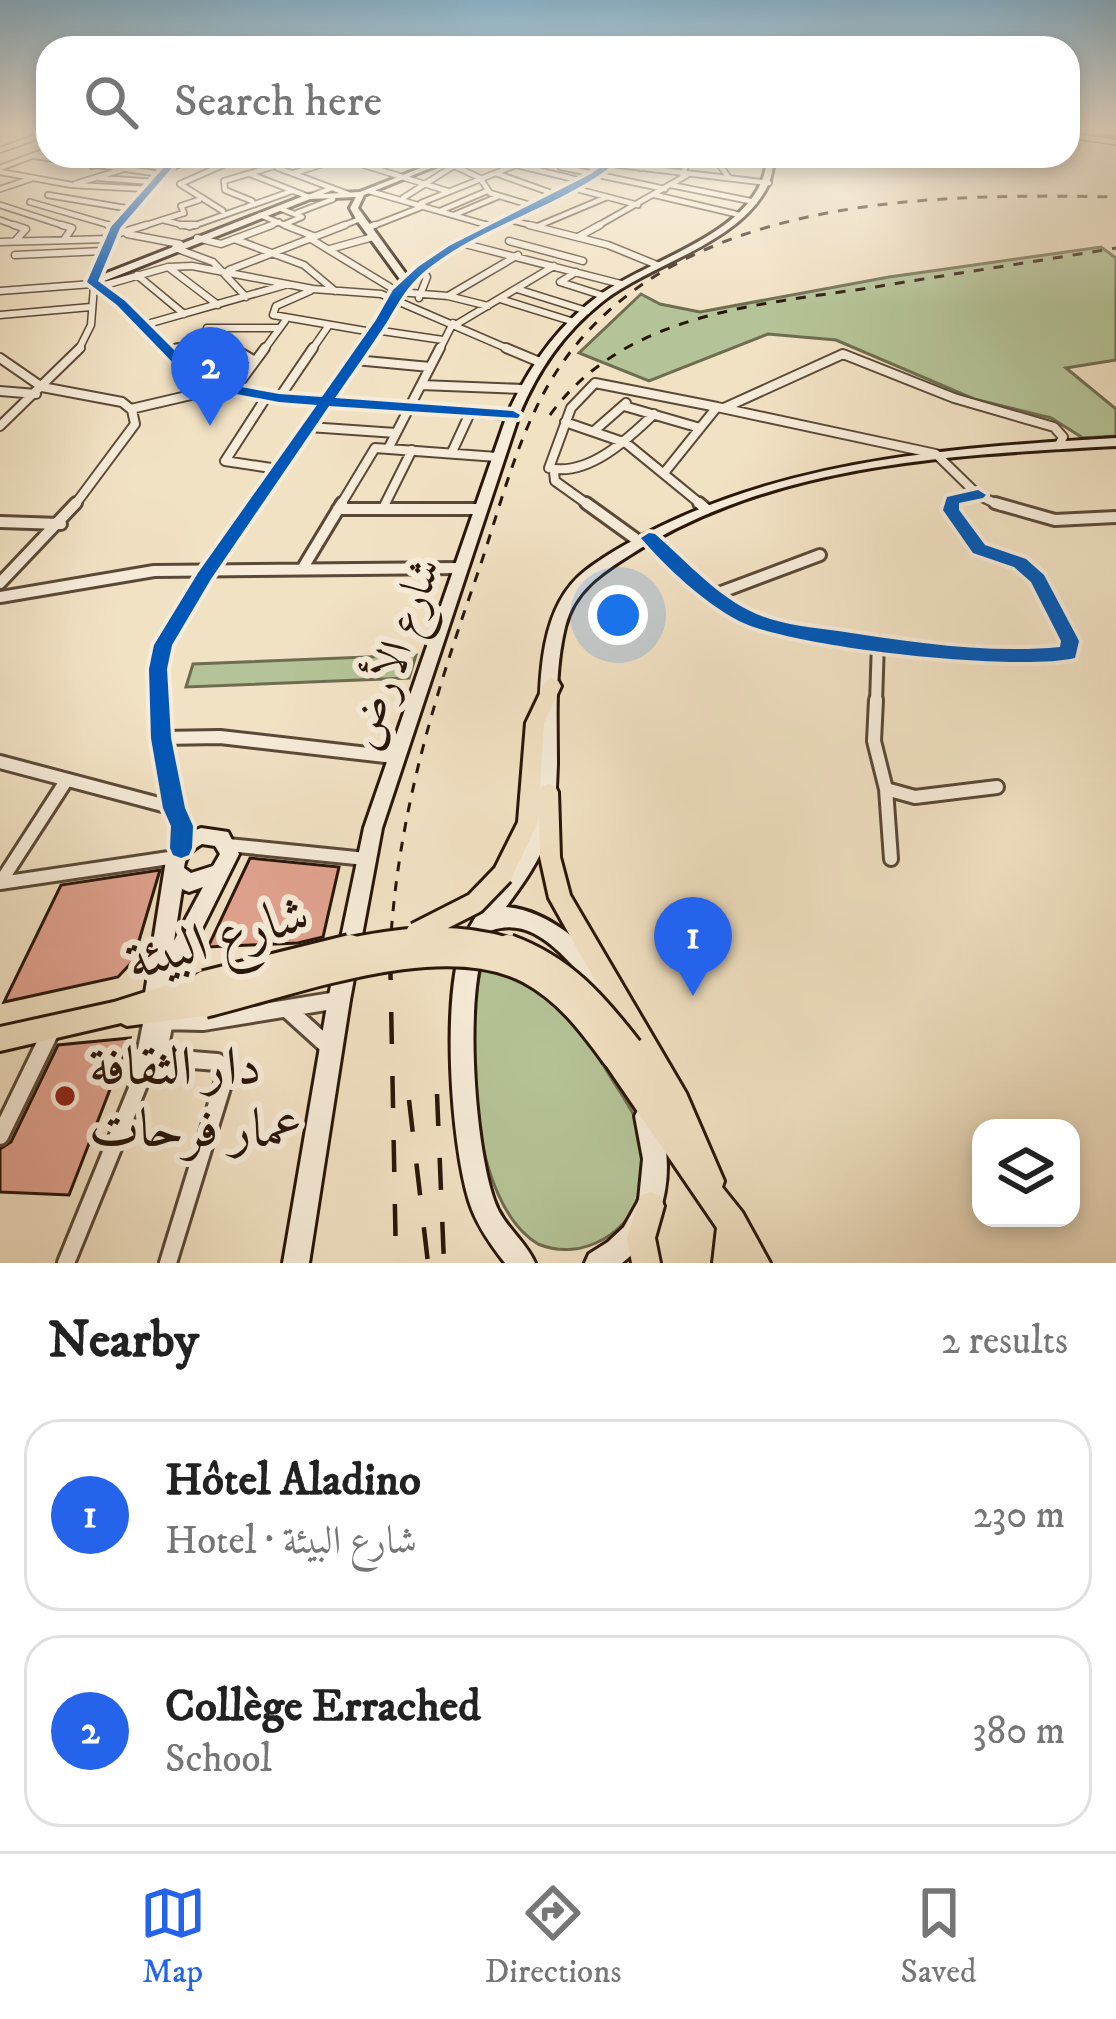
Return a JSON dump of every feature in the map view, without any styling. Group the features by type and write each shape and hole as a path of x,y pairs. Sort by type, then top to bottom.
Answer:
{"main road":[{"path":"394,941 475,903 503,874 528,822 535,723 552,686"},
{"path":"548,792 550,857 560,898 626,1044"},
{"name":"شارع البيئة","path":"0,1039 114,1014 160,1010 394,941 490,938 540,956 598,1004 756,1263"},
{"name":"شارع البيئة","path":"204,994 405,956 486,953 533,971 626,1044 642,1102 721,1202"},
{"path":"721,1202 727,1263"},
{"path":"646,1263 641,1238 650,1206"}],"street":[{"path":"11,208 67,188"},
{"path":"0,426 39,390 86,335 94,285 112,237 149,188"},
{"path":"185,188 223,211"},
{"path":"225,188 255,202"},
{"path":"275,188 309,197"},
{"path":"163,220 188,227 284,188"},
{"path":"321,188 354,208 406,281"},
{"path":"94,285 197,238 309,197 375,188"},
{"path":"405,214 396,205 416,188"},
{"path":"437,188 447,191"},
{"path":"329,249 455,188"},
{"path":"486,188 533,206"},
{"path":"440,211 498,188"},
{"path":"454,215 526,188"},
{"path":"544,188 557,195"},
{"path":"207,570 310,427 322,401 406,281 507,219 573,188 638,205"},
{"path":"578,237 666,188"},
{"name":"شارع الأرض","path":"296,1263 366,860 394,757 497,457 536,361 604,296 740,215 762,188"},
{"path":"365,192 404,198 494,227"},
{"path":"354,208 365,192"},
{"path":"296,214 330,194"},
{"path":"48,195 131,209"},
{"path":"655,195 740,215"},
{"path":"536,226 607,197"},
{"path":"15,255 112,237 163,220 199,200"},
{"path":"30,202 90,219 112,237"},
{"path":"0,205 74,229 64,240"},
{"path":"197,238 218,244 302,217 279,208"},
{"path":"38,217 59,210"},
{"path":"260,215 313,238 391,300 448,296 488,306"},
{"path":"70,227 90,219"},
{"path":"507,219 608,245 657,265"},
{"path":"2,223 26,229 14,242"},
{"path":"229,270 313,238 367,228"},
{"path":"527,246 555,231"},
{"path":"0,242 112,237 178,246 211,261 246,297"},
{"path":"234,239 325,279 335,291"},
{"path":"509,242 583,261"},
{"path":"465,244 621,284"},
{"path":"604,296 560,282 608,245"},
{"path":"535,260 548,252"},
{"path":"448,296 518,255"},
{"path":"388,447 455,323 554,266"},
{"path":"168,267 218,305"},
{"path":"0,290 94,285 168,267 216,268 417,307 536,361"},
{"path":"395,267 422,269 427,274 417,307"},
{"path":"137,275 184,314"},
{"path":"94,285 199,379 227,389 273,397 513,415"},
{"path":"144,326 285,285"},
{"path":"22,314 36,287"},
{"path":"554,301 576,288"},
{"path":"282,324 273,315 275,307 313,289"},
{"path":"517,289 581,316"},
{"path":"500,299 581,316"},
{"path":"0,315 92,307"},
{"path":"166,352 223,332 282,324 329,325 443,340"},
{"path":"0,390 104,395 131,409 227,389 282,324"},
{"path":"271,468 225,461 329,325"},
{"path":"207,328 223,332 238,354 255,361"},
{"path":"139,1084 155,1057 177,859 178,817 161,738 160,655 271,468 355,360 370,330"},
{"path":"664,473 720,408 843,354 954,398 1054,427 1063,436 1059,445"},
{"path":"0,358 39,390"},
{"path":"355,360 430,367"},
{"path":"0,390 21,373"},
{"path":"978,495 952,500 954,515 979,549 1019,563 1038,579 1070,650 1034,656 878,641 760,623 555,481 550,462 580,396 596,383 937,454 978,495 999,507 1046,519 1116,517"},
{"path":"421,385 524,389"},
{"path":"594,431 634,391"},
{"path":"624,406 700,428"},
{"path":"0,584 61,524 128,439 135,424 131,409"},
{"path":"452,452 471,411"},
{"path":"554,472 626,442 654,414"},
{"path":"565,422 626,442 706,509"},
{"path":"310,427 396,433"},
{"path":"537,1263 514,1254 488,1217 477,1185 460,1029 464,973 482,927 537,844 548,792 558,619 573,589 644,540 706,509 802,482 937,454 1116,442"},
{"path":"304,566 374,449 497,457"},
{"path":"384,506 412,450"},
{"path":"338,509 481,509"},
{"path":"0,522 61,524"},
{"path":"716,594 820,556"},
{"path":"0,597 114,576 207,570 460,568"},
{"path":"878,641 874,741 886,789 891,859"},
{"path":"161,738 220,737 394,757"},
{"path":"0,762 178,817 228,845 366,860"},
{"path":"0,883 66,781"},
{"path":"886,789 915,797 997,787"},
{"path":"0,883 177,859 209,835"},
{"path":"66,1263 139,1084 180,951 230,854 228,845"},
{"path":"177,859 189,883 220,872"},
{"path":"482,927 510,914 533,922 577,956 626,1044"},
{"path":"160,1010 202,1022 339,1000"},
{"path":"288,1010 332,1050"},
{"path":"0,1136 52,1028"},
{"path":"155,1057 217,1062 228,1079 167,1263"},
{"path":"598,1263 623,1247 650,1206 657,1157 642,1102"}],"green space":[{"path":"1101,247 1116,258 1116,360 1066,368 1116,409 1116,436 1083,438 1051,418 974,399 836,340 768,334 649,381 579,353 641,294 660,304 700,312 889,277"},
{"path":"416,655 409,678 186,687 193,664"},
{"path":"481,969 523,984 572,1022 638,1125 645,1171 637,1204 617,1230 588,1246 555,1249 538,1244 515,1224 498,1194 486,1158 474,1076 473,1035"}],"building":[{"path":"250,858 339,867 323,937 298,943 208,947"},
{"path":"160,870 133,961 118,977 4,1002 61,885"},
{"name":"دار الثقافة عمار فرحات","path":"130,1038 69,1195 0,1192 0,1149 11,1142 58,1045"}],"railway":[{"path":"390,950 400,855 419,763 509,477 553,377 602,317 662,272 731,239 806,217 964,198 1116,197"},
{"path":"550,415 581,380 617,353 700,318 790,299 1116,248"},
{"path":"390,950 396,1263"},
{"path":"437,1094 444,1263"},
{"path":"409,1100 428,1263"}],"cycle path":[{"path":"150,188 116,227 92,282 121,303 185,368 210,385 279,398 513,415"},
{"path":"181,848 182,826 174,808 161,738 158,669 163,645 397,293 452,248 572,188"},
{"path":"649,538 714,596 758,622 914,648 1007,655 1068,653 1070,641 1038,579 1020,563 979,549 951,510 952,500 978,495"}],"place":[{"name":"Collège Errached","path":"210,426"},
{"name":"Hôtel Aladino","path":"693,996"},
{"name":"دار الثقافة عمار فرحات","path":"65,1096"}]}
